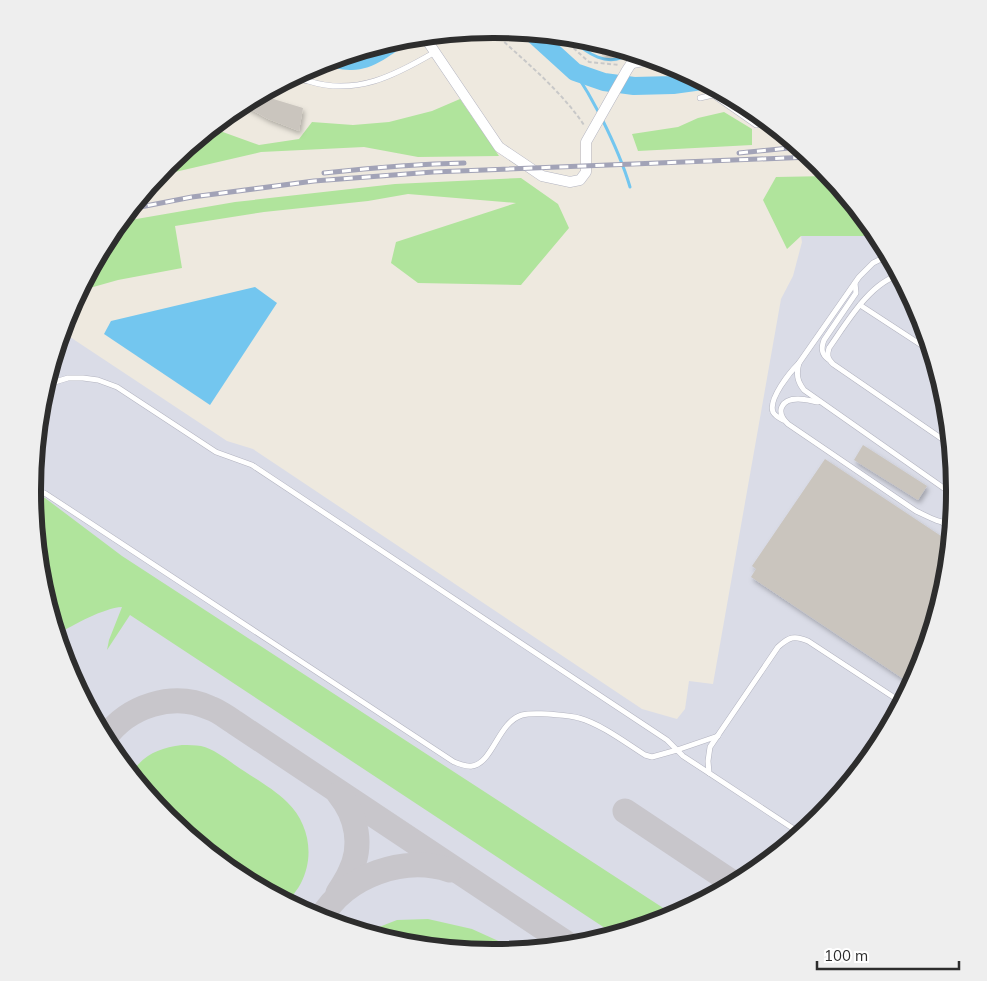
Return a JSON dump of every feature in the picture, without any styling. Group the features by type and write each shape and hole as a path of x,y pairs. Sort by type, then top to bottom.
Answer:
{"street":[{"path":"428,42 499,147 542,176 570,182 580,180 586,172 586,142 632,63"}],"lane":[{"path":"302,80 321,86 350,86 381,80 435,52"},
{"path":"700,98 713,95 756,125 759,124"},
{"path":"883,259 873,263 855,282 799,363 792,370 773,401 773,411 775,415 916,511 946,523"},
{"path":"828,359 827,353 829,348 860,305 882,282 893,277"},
{"path":"855,282 856,293 824,340 822,346 824,356 944,440"},
{"path":"860,305 922,346"},
{"path":"799,363 799,384 804,390 818,402 946,490"},
{"path":"54,382 68,378 83,378 98,380 117,387 216,452 252,465 667,740 682,756 794,829"},
{"path":"783,420 780,414 781,408 790,400 797,398 818,402"},
{"path":"41,492 454,762 464,766 473,766 481,762 502,730 509,723 520,716 532,714 567,715 580,718 602,728 652,757 718,736"},
{"path":"942,522 945,526"},
{"path":"709,773 710,747 778,646 784,640 792,637 808,641 896,699"}],"path":[{"path":"500,38 555,90 591,132"},
{"path":"569,44 589,62 617,66 632,63"}],"shaded area":[{"path":"801,236 868,236 900,290 922,345 938,402 946,461 946,520 943,550 931,608 912,664 900,691 886,717 853,766 814,811 769,850 720,883 694,897 667,909 611,928 553,940 523,943 464,943 434,940 376,928 348,919 293,897 267,883 218,850 195,831 173,811 134,766 101,717 75,664 56,608 44,550 41,520 41,461 44,431 56,373 67,338 70,337 227,441 253,449 642,709 677,719 685,709 689,681 713,684 781,299 793,276 802,242"}],"green space":[{"path":"460,99 499,156 418,157 364,147 261,152 170,173 218,131 259,145 299,139 312,122 353,125 389,122 432,111"},
{"path":"724,112 752,129 752,145 638,151 632,134 678,127 698,118"},
{"path":"820,176 853,215 868,236 801,236 787,249 763,200 776,177"},
{"path":"521,178 558,204 569,228 521,285 418,283 391,263 396,242 516,203 408,194 368,201 264,212 175,226 182,268 118,280 88,289 101,264 130,220 235,202 395,184"},
{"path":"41,496 122,556 666,910 607,929 130,615 107,650 122,607 106,610 63,631 49,579 44,550"},
{"path":"194,745 207,748 272,790 294,810 305,830 309,851 305,873 292,897 267,883 218,850 173,811 135,767 153,753 166,748"},
{"path":"428,919 472,929 504,944 434,940 376,928 397,920"}],"water":[{"path":"403,46 367,68 348,70 334,68 376,53"},
{"path":"255,287 277,303 210,405 104,334 111,321"}],"building":[{"path":"602,51 614,55 602,55"},
{"path":"269,97 303,108 299,131 268,119 250,109"},
{"path":"863,445 927,486 918,500 854,460"},
{"path":"825,459 944,538 931,608 905,680 751,577 756,569 752,566"}],"waterway":[{"path":"539,40 575,72 604,82 634,86 691,83"},
{"path":"579,45 598,57 614,59 623,57"},
{"path":"575,72 599,113"},
{"path":"602,119 630,187"}],"taxiway":[{"path":"111,732 126,717 152,705 181,701 196,703 213,709 560,939"},
{"path":"338,893 354,862 357,842 354,821 339,794"},
{"path":"625,811 727,879"},
{"path":"326,911 345,890 378,872 414,865 450,870"}],"railway":[{"path":"739,153 790,148"},
{"path":"141,207 192,197 314,181 433,172 800,157"},
{"path":"324,173 464,163"}]}
